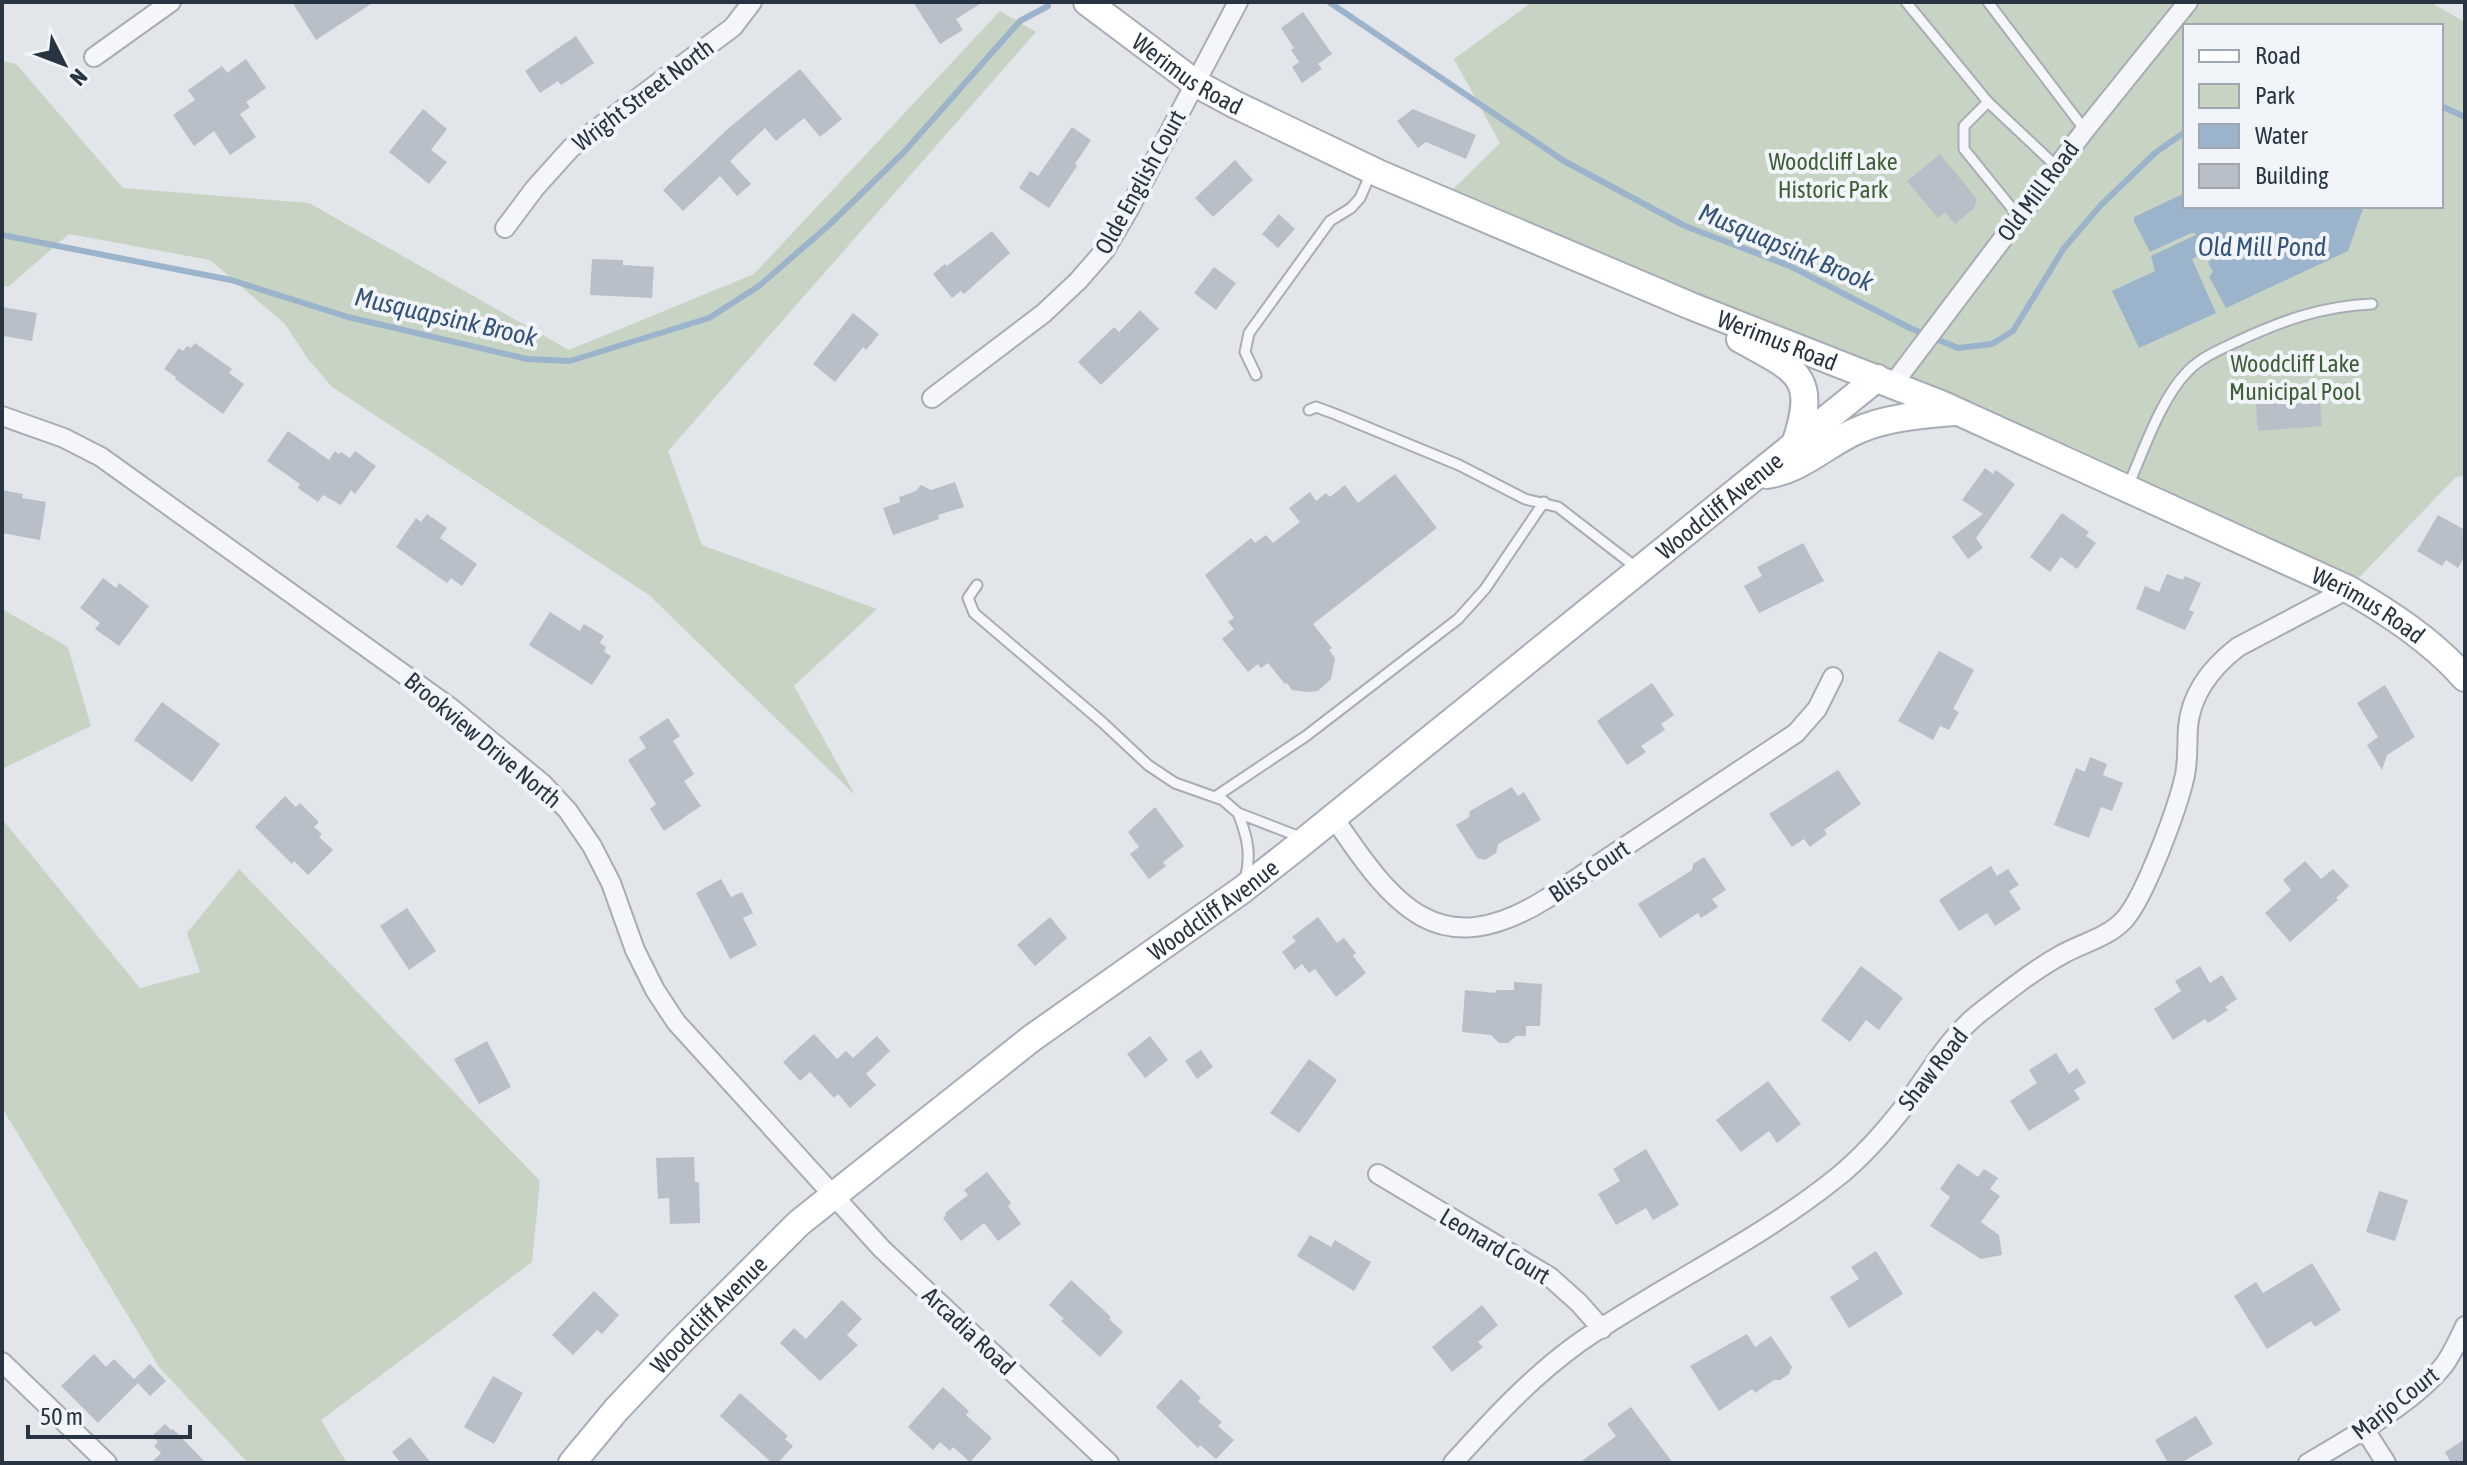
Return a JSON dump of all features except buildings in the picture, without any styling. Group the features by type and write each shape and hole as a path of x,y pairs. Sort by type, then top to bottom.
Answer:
{"main road":[{"name":"Werimus Road","path":"1087,2 1195,83 1372,170 1691,306 1958,412 2348,589 2389,613 2425,640 2465,678"},
{"path":"1691,306 1724,331 1787,365 1800,379 1807,399 1795,444"},
{"name":"Woodcliff Avenue","path":"572,1463 616,1410 680,1342 799,1223 1032,1038 1242,890 1795,444 1885,381"},
{"path":"1755,477 1779,473 1801,464 1858,430 1889,421 1958,412"}],"street":[{"path":"94,57 171,2"},
{"name":"Wright Street North","path":"505,228 571,148 733,27 752,2"},
{"name":"Olde English Court","path":"932,398 1044,313 1105,250 1238,2"},
{"name":"Old Mill Road","path":"1885,381 1920,348 2085,130 2188,2"},
{"name":"Brookview Drive North","path":"2,416 64,438 101,457 451,708 543,784 568,811 592,846 611,883 635,950 655,990 676,1022 833,1196"},
{"name":"Shaw Road","path":"1453,1463 1538,1376 1602,1329 1797,1208 1838,1176 1878,1139 1942,1053 1971,1020 2061,955 2106,934 2123,921 2136,904 2179,801 2186,771 2189,723 2195,700 2206,678 2238,647 2348,589"},
{"name":"Bliss Court","path":"1334,818 1374,876 1407,909 1444,925 1469,928 1492,926 1521,915 1796,733 1817,709 1833,677"},
{"name":"Leonard Court","path":"1378,1174 1550,1277 1602,1329"},
{"name":"Arcadia Road","path":"833,1196 882,1249 1109,1463"},
{"name":"Marjo Court","path":"2308,1463 2365,1430 2411,1395 2444,1365 2465,1326"},
{"path":"2,1362 107,1463"},
{"path":"2365,1430 2386,1463"}],"lane":[{"path":"1906,2 1988,102 2057,167"},
{"path":"1988,2 2085,130"},
{"path":"1988,102 1964,126 1964,149 2019,217"},
{"path":"1256,375 1245,352 1249,333 1330,221 1351,208 1360,198 1372,170"},
{"path":"2127,488 2161,413 2177,386 2188,371 2207,356 2308,312 2340,305 2372,304"},
{"path":"1309,410 1324,409 1438,455 1525,499 1544,502 1568,513 1640,570"},
{"path":"1215,797 1306,736 1458,619 1485,589 1544,502"},
{"path":"977,585 968,598 974,613 1148,765 1175,783 1228,803 1238,813 1297,837 1309,838"},
{"path":"1238,813 1249,849 1242,890"}],"green space":[{"path":"1532,2 2430,2 2465,22 2465,475 2455,478 2348,589 1442,200 1500,143 1454,59"},
{"path":"1000,11 1036,32 668,451 702,545 877,609 794,686 855,795 649,595 332,387 308,359 285,324 210,260 69,234 8,287 2,285 2,61 16,64 123,188 309,203 569,350 754,274"},
{"path":"2,609 68,647 91,726 2,769"},
{"path":"2,819 140,988 200,972 187,933 239,869 540,1181 532,1262 321,1420 347,1463 248,1463 159,1367 2,1108"}],"water":[{"name":"Old Mill Pond","path":"2183,194 2183,208 2363,208 2348,251 2226,308 2209,277 2213,272 2208,262 2218,256 2215,248 2192,259 2216,313 2139,348 2112,291 2155,271 2151,256 2196,235 2191,233 2150,252 2134,217"}],"waterway":[{"name":"Musquapsink Brook","path":"1329,2 1564,161 1685,226 1790,266 1910,328 1958,348 1992,344 2013,331 2064,248 2101,205 2155,153 2183,133"},
{"name":"Musquapsink Brook","path":"2,235 231,280 348,317 527,359 570,361 709,318 759,286 828,226 904,152 1020,21 1048,6"},
{"name":"Musquapsink Brook","path":"2443,107 2465,117"}],"park label":[{"name":"Woodcliff Lake Historic Park","path":"1833,175"},
{"name":"Woodcliff Lake Municipal Pool","path":"2295,377"}]}
